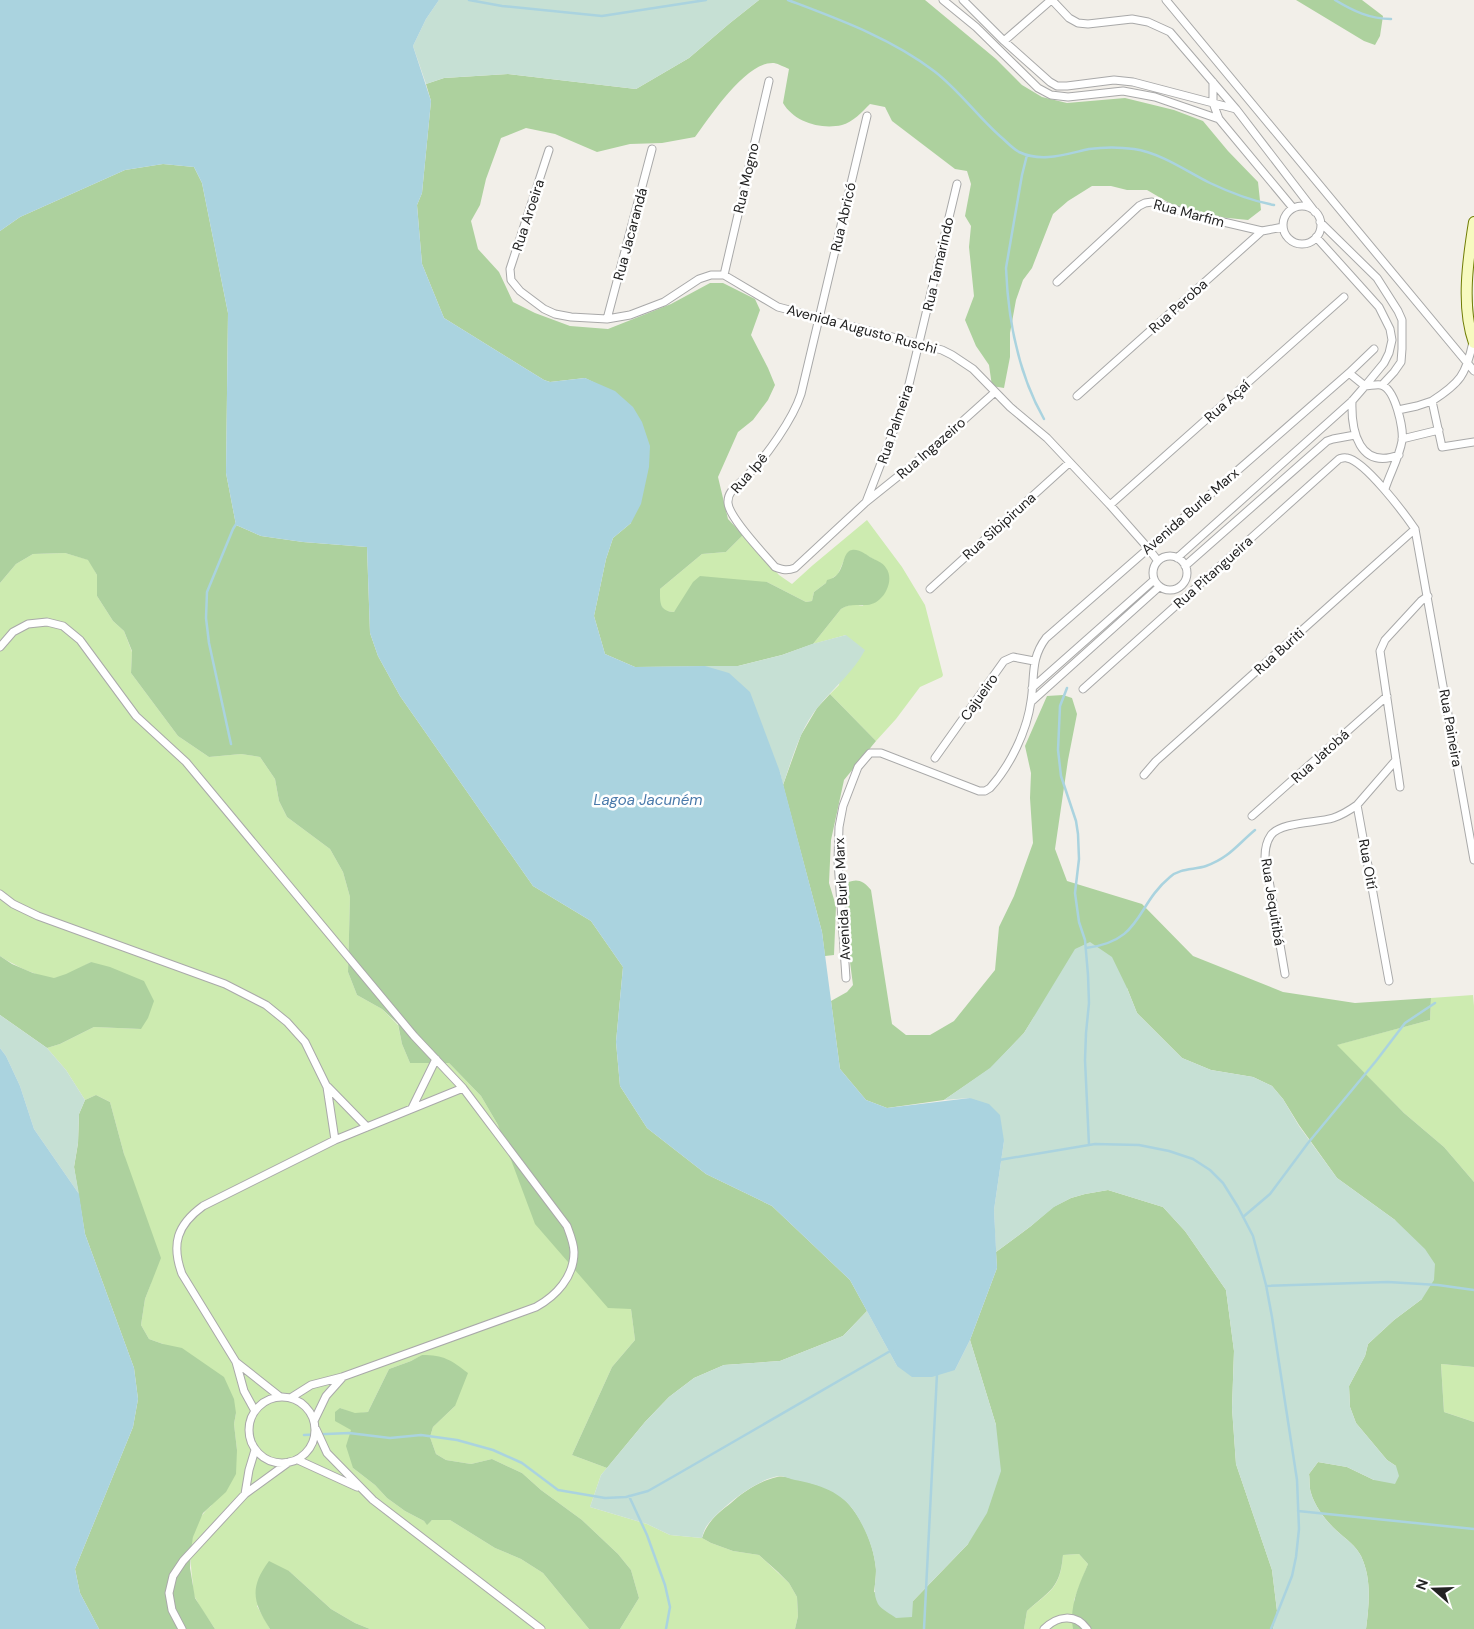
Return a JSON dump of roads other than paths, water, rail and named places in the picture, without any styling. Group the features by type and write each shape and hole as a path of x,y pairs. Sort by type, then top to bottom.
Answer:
{"main road":[{"path":"1474,222 1470,246 1467,310 1474,342"}],"street":[{"path":"943,0 976,27 1038,88 1051,95 1068,96 1123,91 1155,97 1219,119"},
{"path":"963,0 1004,41 1056,86 1114,80 1133,82 1236,109"},
{"path":"1004,41 1052,0 1069,18 1078,23 1088,24 1132,19 1148,22 1170,32 1236,109 1315,212 1320,222 1376,278 1398,311 1402,320 1401,362 1382,385"},
{"path":"1166,0 1474,371"},
{"name":"Rua Mogno","path":"724,275 769,81"},
{"path":"1213,81 1213,103 1219,119 1293,208"},
{"name":"Rua Abricó","path":"820,318 868,116"},
{"name":"Rua Jacarandá","path":"608,319 652,149"},
{"name":"Rua Aroeira","path":"550,150 510,269 511,280 520,291 544,309 555,314 608,319"},
{"name":"Rua Tamarindo","path":"919,344 957,184"},
{"name":"Rua Marfim","path":"1057,282 1144,202 1152,202 1189,214 1262,231"},
{"path":"1315,212 1301,206 1293,208 1286,216 1283,226 1285,233 1293,242 1305,243 1316,237 1320,230 1320,222"},
{"name":"Rua Peroba","path":"1077,396 1262,231 1283,226"},
{"name":"Avenida Burle Marx","path":"1177,558 1352,401 1384,363 1389,353 1392,340 1390,329 1379,307 1316,237"},
{"path":"608,319 630,315 664,302 699,279 724,275"},
{"name":"Avenida Augusto Ruschi","path":"724,275 778,307 942,350 952,355 973,369 1010,407 1047,438 1110,505 1158,561"},
{"name":"Rua Açaí","path":"1110,505 1344,297"},
{"name":"Rua Ipê","path":"820,318 797,406 765,456 748,476 731,491 728,504 733,516 775,567 788,570 795,568 866,502"},
{"path":"1398,410 1432,401 1456,384 1469,364 1474,342"},
{"name":"Rua Palmeira","path":"866,502 905,401 919,344"},
{"name":"Avenida Burle Marx","path":"846,978 838,861 839,827 843,806 858,767 870,753 874,752 980,791 990,788 1012,756 1024,726 1031,702 1034,661 1039,647 1046,638 1374,349"},
{"path":"1349,373 1365,386 1382,385 1387,389 1398,410 1402,427 1402,439 1399,456 1390,472 1385,489 1415,529"},
{"name":"Rua Ingazeiro","path":"866,502 926,454 995,392"},
{"path":"1352,401 1351,420 1355,435 1365,453 1380,460 1399,456"},
{"path":"1432,401 1442,446 1474,442"},
{"path":"1402,439 1439,430"},
{"path":"1185,566 1327,441 1355,435"},
{"name":"Rua Pitangueira","path":"1083,689 1339,459 1344,458 1356,463 1385,489"},
{"path":"1380,460 1390,472"},
{"name":"Rua Sibipiruna","path":"930,588 1069,463"},
{"name":"Rua Paineira","path":"1415,529 1474,860"},
{"name":"Rua Buriti","path":"1144,775 1156,761 1415,529"},
{"path":"1167,556 1177,558 1185,566 1186,577 1180,587 1170,590 1160,587 1154,580 1153,571 1158,561 1167,556"},
{"path":"1032,688 1154,580"},
{"path":"1031,702 1160,587"},
{"path":"1180,587 1187,595"},
{"path":"1400,787 1380,651 1386,640 1421,601 1428,596"},
{"path":"0,647 12,632 28,624 47,622 63,626 80,640 136,716 186,762 414,1036 464,1088 567,1226 575,1251 571,1270 562,1286 550,1298 536,1307 342,1377 311,1385 292,1397"},
{"name":"Cajueiro","path":"935,758 1004,662 1013,657 1034,661"},
{"name":"Rua Jatobá","path":"1252,816 1387,696"},
{"path":"1357,804 1396,760"},
{"name":"Rua Jequitibá","path":"1286,974 1264,857 1266,844 1272,834 1280,828 1334,818 1357,804"},
{"name":"Rua Oití","path":"1357,804 1389,981"},
{"path":"0,894 13,904 38,916 225,984 266,1006 287,1022 305,1042 327,1087 335,1140"},
{"path":"412,1108 436,1059"},
{"path":"327,1087 367,1127"},
{"path":"254,1410 244,1391 236,1362 182,1274 177,1259 177,1243 181,1228 190,1216 203,1206 335,1140 464,1088"},
{"path":"236,1362 279,1396"},
{"path":"314,1421 326,1396 342,1377"},
{"path":"316,1429 313,1443 305,1454 298,1460 280,1464 267,1460 256,1450 250,1438 249,1424 254,1410 265,1401 279,1396 292,1397 304,1404 313,1415 316,1429 327,1453 360,1488 540,1629"},
{"path":"245,1494 256,1450"},
{"path":"298,1460 360,1488"},
{"path":"182,1629 172,1610 169,1593 173,1576 183,1561 245,1494 289,1462"},
{"path":"1044,1629 1052,1621 1062,1618 1073,1618 1087,1629"}],"water":[{"name":"Lagoa Jacuném","path":"0,0 439,0 426,19 413,46 431,101 422,193 417,205 422,264 444,318 544,380 550,382 585,378 615,391 633,407 642,422 650,446 649,467 641,504 631,523 613,538 606,559 594,616 605,654 635,667 705,666 729,673 750,692 780,772 822,932 840,1069 866,1100 887,1108 970,1098 989,1104 1000,1115 1004,1141 994,1210 997,1268 970,1340 955,1370 932,1377 912,1377 897,1366 850,1280 772,1206 706,1174 647,1128 620,1086 616,1042 623,967 591,921 533,886 400,696 378,656 370,633 367,547 303,542 261,536 236,525 226,473 228,313 202,183 194,167 163,164 125,170 20,217 0,231"},
{"path":"0,1048 6,1056 20,1086 34,1129 79,1194 85,1234 134,1368 138,1399 133,1427 75,1569 80,1593 99,1629 0,1629"}],"waterway":[{"path":"469,0 502,6 602,16 706,0"},
{"path":"788,0 864,30 917,59 943,78 993,129 1019,152 1036,157 1045,157 1094,148 1144,151 1164,158 1210,183 1234,193 1274,205"},
{"path":"1335,0 1362,14 1376,18 1391,19"},
{"path":"1027,155 1006,268 1007,288 1012,326 1021,365 1027,383 1044,419"},
{"path":"231,744 209,643 206,618 207,592 238,521"},
{"path":"1067,688 1060,706 1058,750 1061,776 1076,821 1078,834 1079,859 1075,893 1079,922 1085,940 1088,975 1089,1003 1085,1060 1089,1145"},
{"path":"1086,948 1105,944 1118,938 1128,930 1159,888 1174,874 1214,863 1233,850 1255,830"},
{"path":"1243,1217 1270,1194 1308,1143 1405,1023 1435,1003"},
{"path":"999,1160 1095,1144 1139,1145 1169,1151 1193,1159 1210,1170 1223,1183 1238,1207 1253,1236 1266,1285 1297,1480 1299,1529 1296,1557 1292,1576 1271,1629"},
{"path":"1266,1286 1388,1282 1438,1285 1474,1290"},
{"path":"304,1435 349,1433 390,1438 421,1435 457,1440 493,1450 522,1463 558,1490 605,1498 626,1497 648,1491 892,1350"},
{"path":"924,1629 937,1374"},
{"path":"629,1496 647,1535 665,1585 670,1607 666,1629"},
{"path":"1298,1511 1474,1529"}]}
